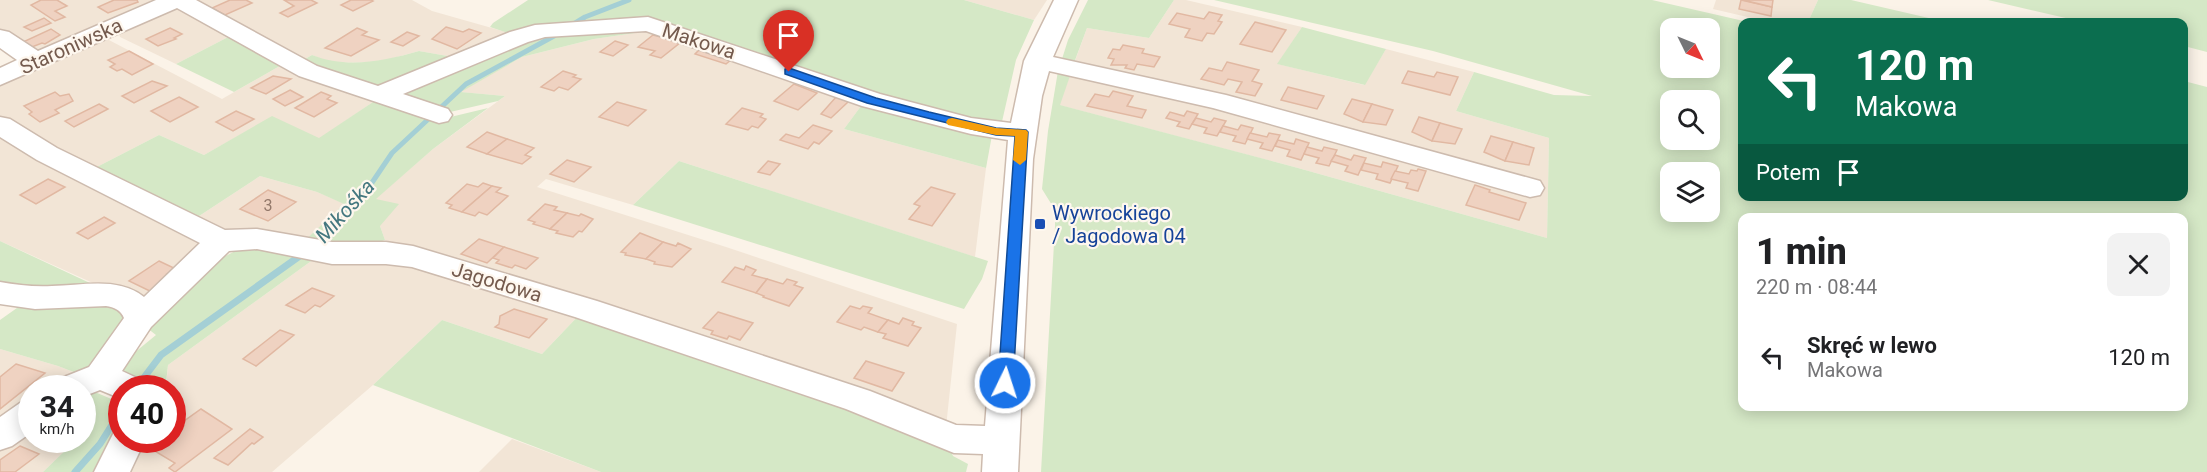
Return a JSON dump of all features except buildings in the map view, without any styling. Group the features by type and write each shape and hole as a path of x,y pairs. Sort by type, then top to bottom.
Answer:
{"street":[{"name":"Staroniwska","path":"0,77 176,0"},
{"path":"182,0 189,7 308,71 431,113"},
{"path":"1000,472 1022,132 1037,61 1066,0"},
{"name":"Makowa","path":"378,95 519,37 544,30 648,24 871,100 971,126 996,131 1022,132"},
{"path":"0,37 36,61"},
{"path":"1037,61 1217,101 1530,188"},
{"name":"Jagodowa","path":"0,125 47,154 221,241 257,239 311,250 386,253 412,257 586,309 858,400 954,439 1002,441"},
{"path":"106,385 140,319 221,241"},
{"path":"0,293 36,298 117,297 130,302 138,311 140,319"},
{"path":"0,436 18,423"},
{"path":"112,472 121,453"}],"shaded area":[{"path":"0,0 157,0 40,52 0,29"},
{"path":"194,0 412,0 432,11 506,32 504,39 459,58 419,51 379,62 331,63 312,55 300,62"},
{"path":"964,0 1047,0 1034,20"},
{"path":"1174,0 1186,0 1302,27 1278,64 1364,85 1386,49 1474,72 1456,111 1549,138 1547,238 1298,168 1059,105 1087,28 1149,38"},
{"path":"1716,0 1818,0 1810,18 1752,18 1713,9"},
{"path":"179,8 232,35 176,64 120,37 119,34"},
{"path":"649,31 864,102 844,129 986,168 975,257 679,161 633,205 546,179 537,187 957,324 946,427 385,240 375,199 433,149 505,96 460,92 522,57 594,39"},
{"path":"107,39 222,99 285,63 376,100 319,139 272,117 204,155 159,135 91,170 0,121 0,85"},
{"path":"0,136 201,240 203,245 146,307 0,241"},
{"path":"260,176 317,192 345,204 301,244 238,236 193,220"},
{"path":"314,259 403,259 582,312 542,354 442,320 373,385 272,472 123,472 133,453 186,453 186,375 167,375 168,365"},
{"path":"0,349 81,375 18,375 18,412 0,424"},
{"path":"18,432 18,453 63,453 43,472 0,472 0,446"},
{"path":"512,439 601,472 479,472"}],"green space":[{"path":"528,0 964,0 1034,20 1016,60 1001,126 869,96 656,20 504,39 505,32 490,27"},
{"path":"1088,0 1174,0 1149,38 1087,28 1074,63 1062,59 1068,40"},
{"path":"1214,0 1652,0 1738,20 1738,201 2188,201 2188,82 2207,87 2207,472 1041,472 1055,226 1055,210 1042,189 1048,131 1058,71 1071,73 1060,105 1298,168 1547,238 1549,138 1456,111 1474,72 1554,95 1592,96 1433,51"},
{"path":"1818,0 1851,0 1929,18 1810,18"},
{"path":"1988,0 2207,0 2207,52 2188,47 2188,18 2066,18"},
{"path":"1302,27 1386,49 1365,85 1277,64"},
{"path":"649,31 594,39 522,57 461,92 505,96 498,101 450,112 385,95 530,36"},
{"path":"232,35 285,63 234,92 176,64"},
{"path":"419,51 459,58 385,90 300,62 312,55 339,62 366,62"},
{"path":"376,100 438,120 488,108 433,149 376,199 399,204 380,226 385,240 367,246 301,244 344,204 317,192 260,176 193,220 91,170 159,135 204,155 272,116 319,138"},
{"path":"864,102 992,135 986,168 844,129"},
{"path":"679,161 988,261 982,279 964,309 633,205"},
{"path":"0,241 107,291 0,287"},
{"path":"247,245 314,259 168,365 167,375 124,375 117,367 156,335 147,328 210,264"},
{"path":"114,301 131,321 85,375 81,375 0,349 0,320 24,303"},
{"path":"582,312 947,442 953,456 968,464 966,472 601,472 373,385 442,320 542,354"},
{"path":"96,393 108,398 108,453 113,453 104,472 43,472 63,453 96,453"}],"waterway":[{"name":"Mikośka","path":"572,25 585,17 629,0"},
{"name":"Mikośka","path":"341,212 367,190 392,153 466,84 554,36"},
{"name":"Mikośka","path":"317,244 336,224 339,214 343,211"},
{"name":"Mikośka","path":"146,375 161,355 304,253"},
{"name":"Mikośka","path":"75,472 108,431"}],"slow traffic":[{"path":"952,122 996,131 1022,132 1020,160"}],"place":[{"name":"Wywrockiego / Jagodowa 04","path":"1040,224"}],"route":[{"path":"789,72 927,116 996,131 1022,132 1005,383"}]}
